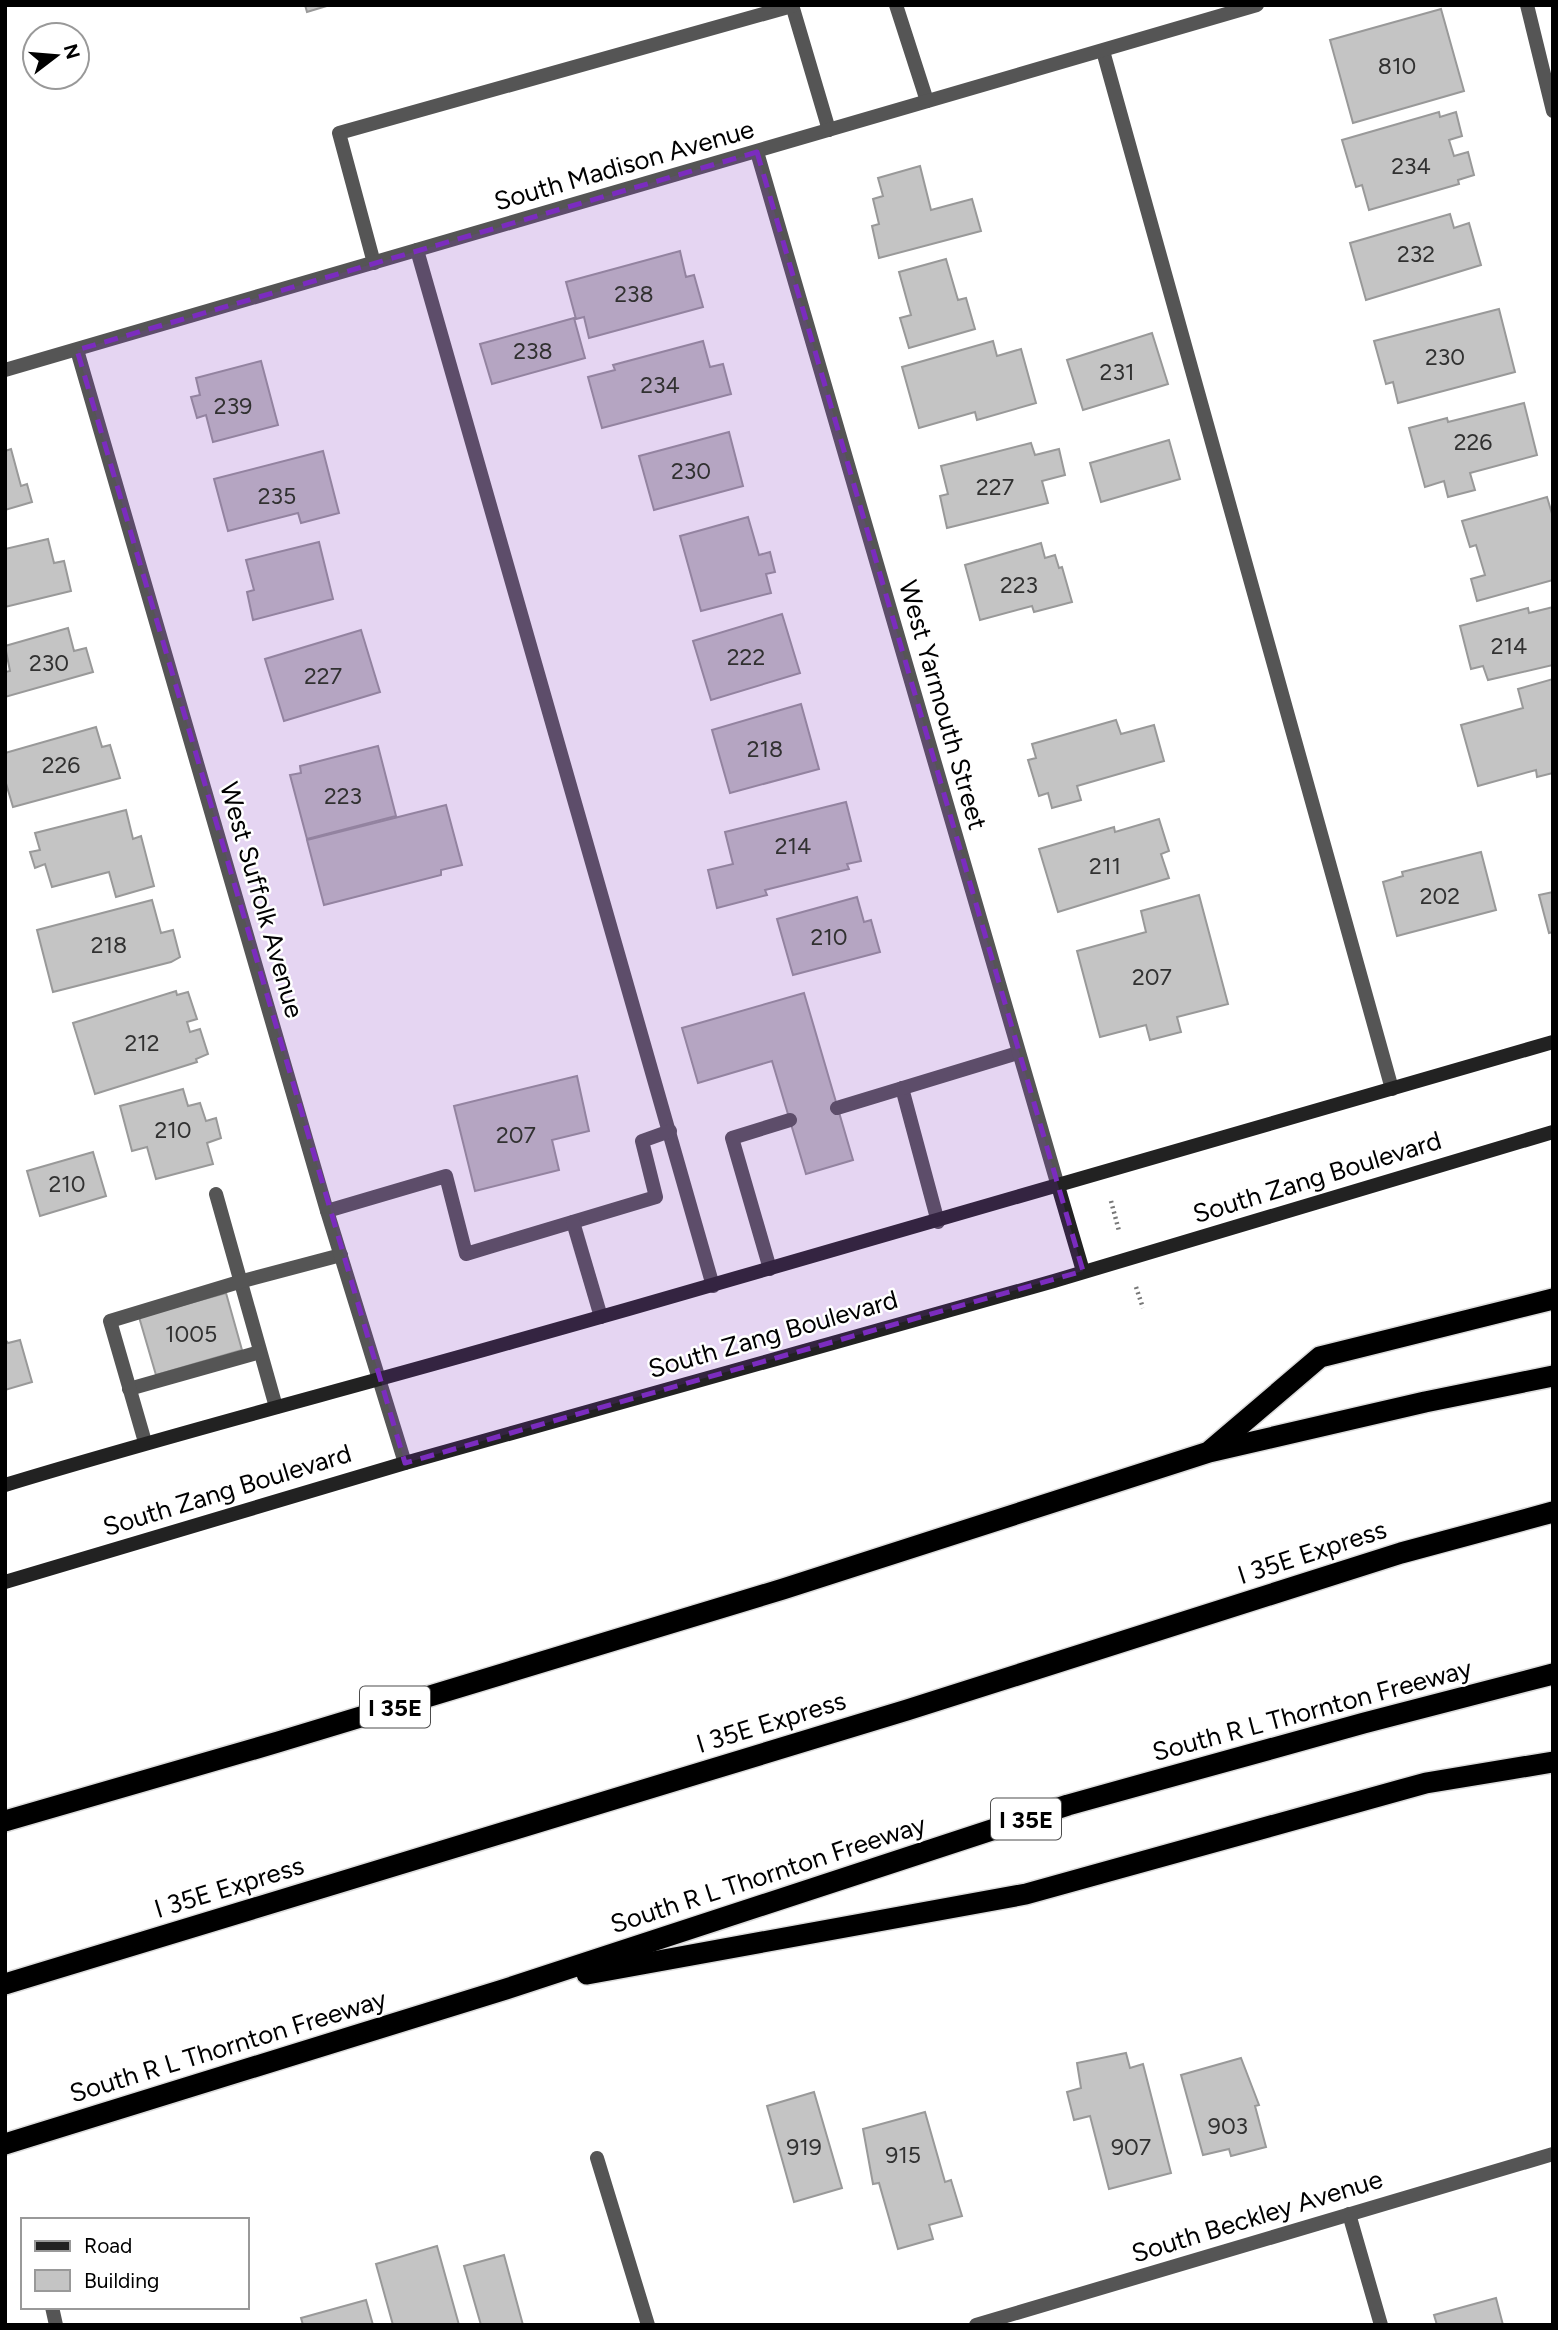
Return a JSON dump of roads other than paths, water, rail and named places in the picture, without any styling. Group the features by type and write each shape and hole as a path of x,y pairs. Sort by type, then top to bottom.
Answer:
{"highway":[{"path":"1209,1452 1320,1357 1553,1299"},
{"name":"I 35E","path":"5,1821 291,1738 783,1589 1209,1452 1425,1402 1553,1376"},
{"name":"I 35E Express","path":"5,1984 881,1718 1401,1553 1553,1511"},
{"name":"South R L Thornton Freeway","path":"5,2144 506,1989 1068,1805 1553,1674"},
{"path":"506,1989 1026,1894 1426,1783 1553,1762"}],"main road":[{"path":"5,1485 145,1442 380,1380 938,1222 1553,1042"},
{"name":"South Zang Boulevard","path":"5,1582 405,1463 1083,1271 1553,1132"},
{"name":"West Yarmouth Street","path":"1058,1186 1083,1271"}],"street":[{"path":"374,263 339,133 792,5 829,130"},
{"path":"897,5 927,101"},
{"name":"South Madison Avenue","path":"5,370 1257,5"},
{"path":"1527,5 1553,111"},
{"path":"1103,51 1392,1089"},
{"name":"West Yarmouth Street","path":"757,152 1058,1186"},
{"path":"417,250 713,1286"},
{"name":"West Suffolk Avenue","path":"77,350 327,1211 405,1463"},
{"path":"837,1108 1018,1052"},
{"path":"902,1088 938,1222"},
{"path":"770,1269 732,1138 790,1121"},
{"path":"327,1211 446,1176 466,1254 656,1197 642,1142 670,1131"},
{"path":"216,1194 276,1407"},
{"path":"573,1222 601,1317"},
{"path":"145,1442 110,1321 341,1255"},
{"path":"129,1389 260,1352"},
{"name":"South Beckley Avenue","path":"976,2325 1553,2154"},
{"path":"597,2158 648,2325"},
{"path":"1349,2214 1381,2325"}]}
